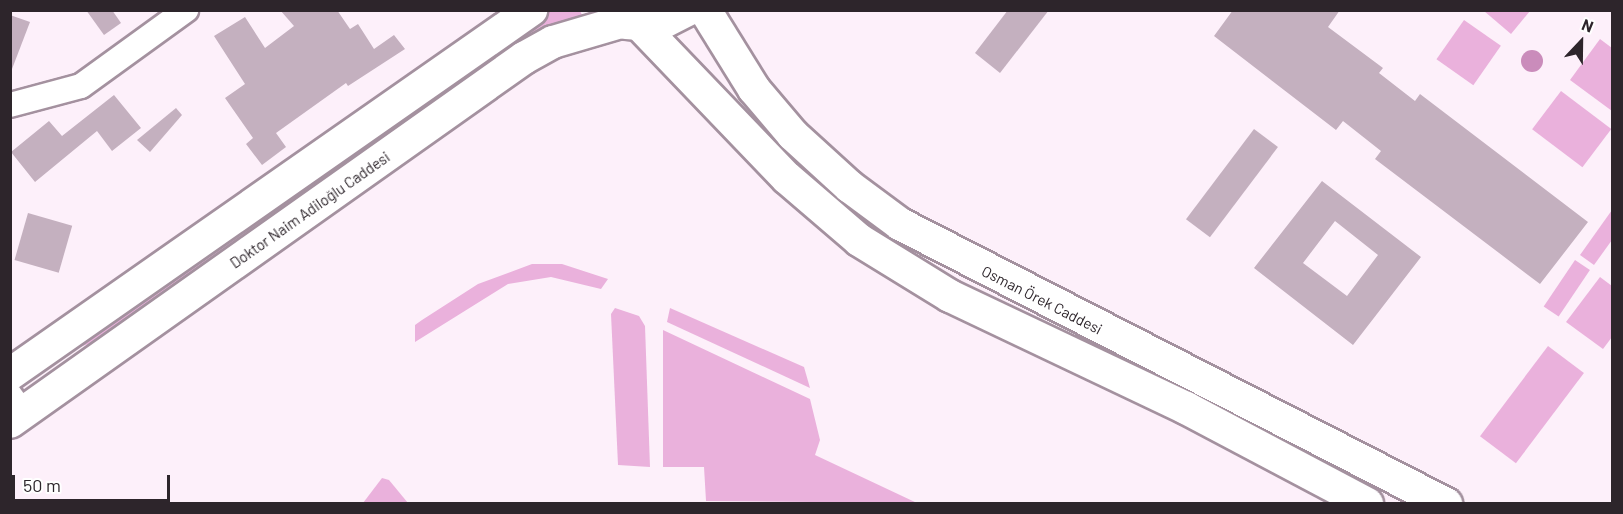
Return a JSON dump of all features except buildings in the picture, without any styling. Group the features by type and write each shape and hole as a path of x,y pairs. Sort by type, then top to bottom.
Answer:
{"main road":[{"path":"10,375 531,10"},
{"name":"Doktor Naim Adiloğlu Caddesi","path":"15,410 524,58 553,42 622,20 666,22 687,10"},
{"name":"Osman Örek Caddesi","path":"705,10 754,89 793,135 850,187 900,224 964,261 1446,504"},
{"path":"622,20 787,178 859,240 950,296 1186,408 1367,504"}],"street":[{"path":"10,105 81,86 186,10"}],"shaded area":[{"path":"544,11 580,11 582,15 512,57 97,341 71,350"},
{"path":"1484,11 1530,11 1511,34"},
{"path":"1464,20 1501,46 1473,85 1436,59"},
{"path":"1600,39 1612,48 1612,111 1570,80"},
{"path":"1532,50 1540,53 1543,61 1540,69 1532,72 1524,69 1521,61 1524,53"},
{"path":"1561,91 1611,129 1582,167 1532,129"},
{"path":"1612,210 1612,240 1594,265 1580,255"},
{"path":"1575,260 1590,270 1559,316 1544,306"},
{"path":"532,264 562,264 608,279 601,289 551,277 508,284 415,342 415,325 422,320 478,284"},
{"path":"1600,277 1612,286 1612,337 1603,349 1566,322"},
{"path":"615,308 639,316 645,326 650,467 618,465 611,314"},
{"path":"670,308 804,367 810,388 667,322"},
{"path":"663,330 810,399 820,440 815,455 917,503 706,501 704,467 663,467"},
{"path":"1548,346 1584,373 1516,463 1480,436"},
{"path":"382,478 389,480 408,503 363,503"}]}
